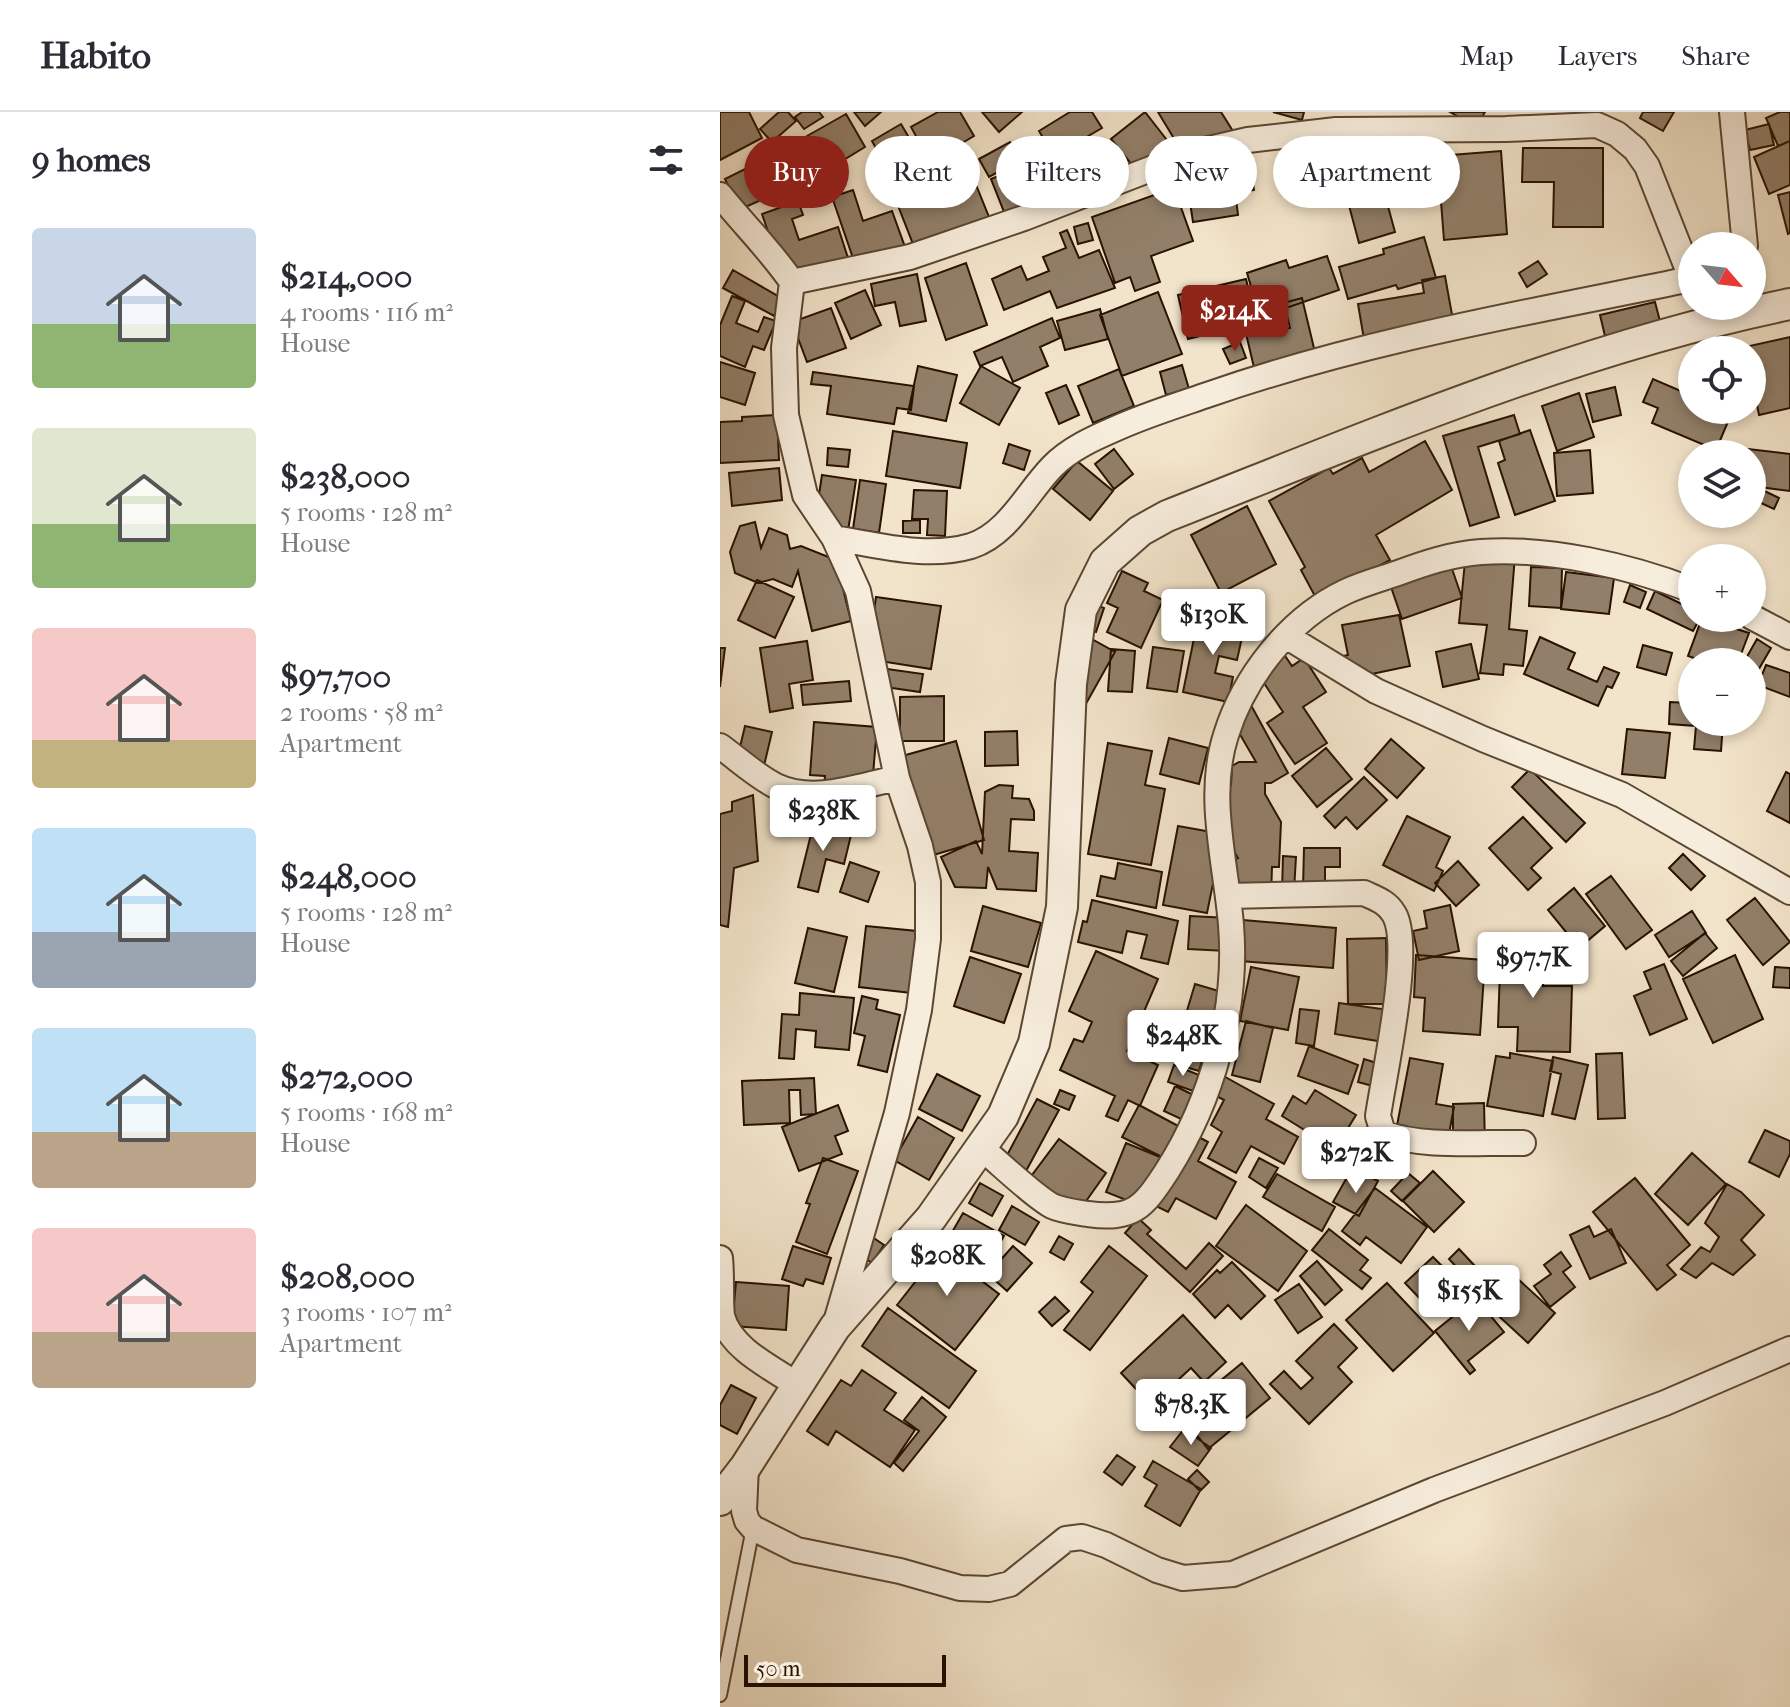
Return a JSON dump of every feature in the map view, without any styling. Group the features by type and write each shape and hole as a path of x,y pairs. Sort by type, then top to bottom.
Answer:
{"street":[{"path":"1732,112 1744,232"},
{"path":"792,282 910,257 1024,218 1192,153 1335,121 1506,129 1597,125 1617,134 1635,149 1647,166 1678,244"},
{"path":"720,195 770,250 792,282 784,348 786,415 805,495 834,538 858,591 897,778 920,846 928,882 928,939 919,1010 897,1113 835,1327"},
{"path":"834,538 933,552 966,547 988,540 1006,523 1053,465 1089,440 1140,418 1274,372 1408,337 1678,282"},
{"path":"1766,307 1790,304"},
{"path":"1688,320 1461,400 1179,511 1140,531 1105,562 1081,610 1071,684 1062,907 1034,1043 1003,1116 931,1218 835,1327 731,1480 747,1521 753,1528 797,1550 900,1571 960,1588 989,1589 1010,1584 1066,1539 1082,1537 1183,1578 1233,1574 1434,1490 1665,1403 1790,1349"},
{"path":"980,1147 1052,1206 1113,1217 1142,1205 1182,1147 1217,1063 1228,999 1231,959 1228,896 1218,820 1218,769 1225,738 1238,703 1258,671 1286,636 1310,615 1345,592 1438,558 1479,552 1510,551 1574,559 1655,576 1678,585"},
{"path":"1766,624 1790,637"},
{"path":"1286,636 1376,691 1483,739 1622,795 1790,892"},
{"path":"720,746 773,784 788,791 815,795 897,778"},
{"path":"1228,896 1364,893 1384,902 1396,917 1402,952 1378,1116 1383,1133 1397,1139 1421,1141 1523,1143"},
{"path":"720,1258 721,1314 728,1334 751,1354 796,1384"}],"lane":[{"path":"720,1695 753,1528"}],"building":[{"path":"720,112 749,112 761,136 744,136 744,147 720,160"},
{"path":"779,112 788,112 796,121 779,136 766,136 760,129"},
{"path":"802,112 819,112 823,117 804,129 795,117"},
{"path":"854,112 881,112 865,126"},
{"path":"938,112 960,112 974,136 916,136 911,127"},
{"path":"982,112 1022,112 999,132"},
{"path":"1070,112 1092,112 1102,128 1088,136 1042,136 1039,131"},
{"path":"1145,112 1164,136 1145,136 1145,163 1136,170 1129,161 1129,136 1115,136"},
{"path":"1158,112 1221,112 1236,136 1172,136"},
{"path":"1273,112 1304,112 1302,120"},
{"path":"1450,112 1485,112 1476,127"},
{"path":"1643,112 1674,112 1663,131 1640,118"},
{"path":"1780,112 1790,112 1790,141 1778,146 1766,118"},
{"path":"846,114 865,147 849,157 849,136 807,136"},
{"path":"901,124 908,136 881,136"},
{"path":"1769,124 1774,145 1750,150 1745,130"},
{"path":"1790,141 1790,185 1769,194 1754,157"},
{"path":"1523,148 1603,148 1603,227 1553,227 1554,182 1522,182"},
{"path":"996,150 996,173 989,177 980,158"},
{"path":"1501,151 1507,234 1444,240 1441,208 1460,208 1460,154"},
{"path":"744,170 744,208 739,210 725,179"},
{"path":"853,190 863,221 892,211 905,247 855,264 836,208 849,208 849,191"},
{"path":"1790,192 1790,233 1788,234 1778,195"},
{"path":"980,195 995,232 920,262 899,208 980,208"},
{"path":"1145,198 1145,208 1181,208 1193,241 1151,256 1160,282 1135,291 1130,277 1115,283 1092,217 1117,208 1129,208 1129,204"},
{"path":"779,208 800,208 803,215 792,219 799,240 838,227 848,258 784,279 762,214"},
{"path":"1002,208 1024,208 1024,209 1006,217"},
{"path":"1191,208 1237,208 1238,215 1193,222"},
{"path":"1350,208 1388,208 1395,232 1359,243"},
{"path":"1088,223 1093,240 1078,244 1074,227"},
{"path":"1067,230 1079,258 1099,250 1115,288 1057,308 1050,291 1004,310 992,279 1021,266 1027,280 1049,271 1043,257 1066,248 1060,233"},
{"path":"1424,237 1436,278 1398,289 1396,285 1348,299 1339,267 1384,254 1383,249"},
{"path":"1327,256 1339,290 1283,309 1279,296 1256,303 1247,273 1286,260 1289,268"},
{"path":"1538,261 1547,274 1527,287 1519,273"},
{"path":"966,263 987,325 946,340 925,278"},
{"path":"733,270 783,299 774,316 723,288"},
{"path":"917,274 926,321 900,326 895,302 875,306 871,284"},
{"path":"1445,276 1456,337 1366,351 1358,304 1424,293 1422,280"},
{"path":"1246,279 1253,309 1279,303 1284,329 1290,328 1284,303 1302,298 1318,365 1256,376 1244,325 1188,339 1178,295"},
{"path":"865,290 881,325 851,339 835,303"},
{"path":"1158,292 1182,354 1122,376 1100,315"},
{"path":"732,296 745,301 736,323 758,332 764,317 776,321 764,350 753,346 745,367 720,356 720,325"},
{"path":"1655,302 1663,333 1627,331 1605,336 1600,315"},
{"path":"831,308 846,348 807,362 792,322"},
{"path":"1100,309 1108,339 1065,350 1057,321"},
{"path":"1052,318 1060,338 1040,347 1048,366 1013,382 1002,357 980,366 974,352"},
{"path":"1790,337 1790,408 1766,413 1766,342"},
{"path":"1240,342 1246,358 1230,364 1223,349"},
{"path":"720,362 755,373 745,405 720,397"},
{"path":"1182,365 1189,389 1166,395 1160,372"},
{"path":"918,366 957,375 946,421 908,413"},
{"path":"981,366 1020,388 999,425 960,403"},
{"path":"1119,369 1134,406 1093,423 1078,386"},
{"path":"813,372 914,386 911,410 897,408 894,424 827,414 831,386 811,384"},
{"path":"1653,379 1678,390 1678,424 1727,424 1720,440 1692,440 1652,423 1658,408 1643,402"},
{"path":"1066,385 1079,415 1059,424 1046,393"},
{"path":"1615,387 1621,415 1593,422 1586,394"},
{"path":"1579,393 1594,437 1557,451 1542,406"},
{"path":"777,415 779,460 720,463 720,422"},
{"path":"1514,415 1520,434 1478,447 1499,517 1470,526 1443,436"},
{"path":"1530,430 1555,501 1515,515 1498,463 1505,460 1499,441"},
{"path":"893,431 967,443 960,488 886,476"},
{"path":"1425,441 1452,490 1376,535 1390,560 1317,600 1301,570 1305,567 1269,501 1329,468 1333,474 1362,458 1369,472"},
{"path":"1009,444 1030,451 1024,470 1003,463"},
{"path":"828,448 850,450 848,467 827,465"},
{"path":"1114,449 1133,474 1114,489 1095,464"},
{"path":"1590,450 1593,493 1557,496 1554,453"},
{"path":"1766,451 1790,454 1790,491 1766,488"},
{"path":"1077,461 1113,491 1090,520 1053,489"},
{"path":"779,468 782,500 732,506 729,473"},
{"path":"822,475 856,480 848,531 814,527"},
{"path":"860,480 886,484 879,533 853,529"},
{"path":"914,490 947,491 945,536 927,535 928,519 912,519"},
{"path":"1766,492 1779,498 1774,509 1766,505"},
{"path":"1247,506 1276,564 1221,593 1191,535"},
{"path":"920,520 920,533 903,533 903,521"},
{"path":"755,522 761,548 769,528 787,535 790,549 801,546 836,560 851,621 812,631 798,571 792,587 773,579 758,583 735,573 730,552 740,526"},
{"path":"1466,551 1515,556 1509,629 1527,631 1523,666 1504,664 1503,675 1480,673 1487,625 1459,623"},
{"path":"1450,563 1462,598 1402,619 1390,584"},
{"path":"1531,567 1562,568 1561,608 1529,606"},
{"path":"1122,571 1148,583 1144,591 1163,600 1141,648 1107,632 1118,608 1107,603"},
{"path":"1566,572 1614,578 1609,614 1561,609"},
{"path":"757,580 794,597 775,638 738,620"},
{"path":"1630,585 1646,592 1640,608 1624,602"},
{"path":"1655,591 1678,602 1678,624 1647,609"},
{"path":"876,597 941,606 931,669 867,659"},
{"path":"1096,605 1104,608 1096,632 1088,629"},
{"path":"1199,614 1245,624 1237,660 1219,656 1215,673 1233,677 1228,702 1183,692"},
{"path":"1399,615 1410,666 1343,680 1338,657 1348,655 1342,625"},
{"path":"1697,632 1749,633 1743,648 1691,648"},
{"path":"1540,637 1575,653 1568,669 1597,682 1604,667 1619,673 1612,688 1607,686 1598,706 1524,674"},
{"path":"1090,638 1115,652 1083,709"},
{"path":"1757,639 1771,648 1766,657 1766,648 1752,648"},
{"path":"807,641 813,680 789,684 793,708 770,712 760,648"},
{"path":"1277,644 1292,666 1304,658 1326,692 1303,707 1327,743 1295,764 1267,723 1283,712 1260,677"},
{"path":"1471,644 1479,679 1443,687 1436,652"},
{"path":"1643,645 1672,653 1666,675 1637,667"},
{"path":"1153,647 1184,651 1177,692 1147,688"},
{"path":"720,648 725,648 720,687"},
{"path":"1111,649 1135,651 1132,692 1108,691"},
{"path":"1766,665 1790,673 1790,697 1766,688"},
{"path":"880,668 923,674 920,692 878,686"},
{"path":"849,681 851,701 803,705 801,685"},
{"path":"944,696 944,741 900,741 900,697"},
{"path":"1246,696 1288,773 1265,783 1265,794 1281,822 1279,867 1272,867 1271,897 1228,896 1229,863 1238,858 1220,827 1226,787 1231,785 1232,766 1239,762 1256,762 1231,719"},
{"path":"1670,702 1678,702 1678,725 1669,724"},
{"path":"814,722 877,727 871,799 823,796 825,776 810,775"},
{"path":"745,726 772,732 763,770 736,764"},
{"path":"1627,729 1670,733 1665,778 1622,774"},
{"path":"1017,731 1018,765 985,766 985,732"},
{"path":"1695,736 1722,736 1721,751 1694,749"},
{"path":"1169,738 1208,748 1199,784 1160,774"},
{"path":"1391,739 1424,768 1397,798 1365,769"},
{"path":"956,741 984,840 930,856 902,756"},
{"path":"1108,743 1152,751 1145,785 1165,789 1151,865 1088,854"},
{"path":"1326,748 1352,779 1317,807 1292,776"},
{"path":"1530,769 1585,823 1566,842 1512,787"},
{"path":"1786,772 1790,774 1790,823 1767,811"},
{"path":"1364,777 1387,800 1357,829 1346,817 1335,828 1324,816"},
{"path":"999,785 1013,786 1012,798 1029,799 1034,811 1034,820 1011,819 1009,851 1038,853 1036,891 997,889 988,867 986,888 955,887 941,857 976,841 982,854 985,792"},
{"path":"753,795 758,861 734,868 728,927 720,925 720,814 732,811 732,802"},
{"path":"1407,816 1450,837 1436,867 1443,871 1434,891 1383,865"},
{"path":"1523,817 1552,848 1531,868 1541,878 1528,890 1489,848"},
{"path":"814,822 852,831 844,864 826,859 818,892 798,887"},
{"path":"1178,826 1223,834 1207,913 1163,905"},
{"path":"1304,848 1340,848 1340,867 1325,867 1325,889 1303,889"},
{"path":"1683,854 1705,876 1691,890 1669,868"},
{"path":"1283,856 1296,857 1294,891 1282,891"},
{"path":"1458,861 1479,885 1456,906 1435,883"},
{"path":"850,862 879,872 868,902 840,892"},
{"path":"1118,863 1162,872 1156,908 1097,896 1101,876 1115,879"},
{"path":"1611,876 1652,930 1626,949 1586,894"},
{"path":"1574,888 1605,926 1579,948 1548,910"},
{"path":"1755,898 1790,942 1763,965 1727,920"},
{"path":"1092,900 1178,921 1168,964 1141,958 1147,935 1127,931 1122,953 1078,942"},
{"path":"1450,905 1459,951 1419,960 1413,931 1427,928 1424,911"},
{"path":"983,906 1041,923 1028,967 971,951"},
{"path":"1692,911 1706,933 1669,957 1655,935"},
{"path":"1190,916 1229,918 1227,951 1188,949"},
{"path":"1243,920 1336,928 1333,968 1240,961"},
{"path":"866,926 927,932 920,994 859,987"},
{"path":"808,928 847,937 834,992 795,983"},
{"path":"1705,933 1717,948 1683,976 1671,961"},
{"path":"1386,938 1387,1004 1348,1004 1347,939"},
{"path":"1501,940 1544,941 1543,986 1572,986 1570,1052 1517,1051 1518,1027 1498,1027"},
{"path":"1096,951 1158,979 1127,1051 1158,1065 1140,1106 1128,1100 1118,1121 1106,1116 1115,1096 1060,1070 1074,1039 1083,1042 1092,1022 1069,1011"},
{"path":"1416,955 1485,960 1480,1035 1423,1031 1425,998 1414,997"},
{"path":"1735,955 1763,1019 1713,1043 1683,979"},
{"path":"970,957 1021,974 1004,1023 954,1006"},
{"path":"1664,964 1687,1019 1650,1035 1634,996 1651,989 1644,972"},
{"path":"1251,967 1299,977 1288,1030 1240,1021"},
{"path":"1775,967 1790,968 1790,988 1773,987"},
{"path":"1195,984 1222,992 1199,1071 1179,1065 1181,1057 1174,1054"},
{"path":"800,993 854,998 849,1050 815,1047 816,1031 796,1029 794,1059 779,1058 782,1014 799,1015"},
{"path":"862,996 878,1000 876,1009 900,1015 887,1072 858,1065 865,1036 854,1033"},
{"path":"1339,1003 1389,1010 1384,1042 1335,1034"},
{"path":"1300,1009 1319,1011 1314,1046 1296,1043"},
{"path":"1246,1021 1273,1028 1260,1082 1232,1075"},
{"path":"1309,1046 1358,1065 1348,1094 1298,1076"},
{"path":"1510,1053 1553,1061 1543,1116 1487,1106 1496,1056 1510,1058"},
{"path":"1622,1053 1625,1118 1598,1119 1596,1054"},
{"path":"1553,1057 1588,1065 1575,1119 1552,1114 1561,1074 1550,1071"},
{"path":"1410,1058 1443,1064 1436,1104 1454,1107 1446,1150 1394,1141"},
{"path":"1364,1059 1386,1066 1380,1088 1358,1082"},
{"path":"1174,1065 1199,1075 1193,1091 1168,1082"},
{"path":"1218,1073 1274,1104 1266,1119 1298,1137 1284,1164 1251,1146 1236,1173 1208,1158 1222,1132 1211,1125 1224,1100 1209,1092"},
{"path":"937,1074 980,1096 962,1131 919,1109"},
{"path":"814,1078 816,1114 801,1115 800,1090 789,1090 790,1123 744,1125 742,1081"},
{"path":"1175,1086 1208,1102 1196,1126 1164,1111"},
{"path":"1060,1090 1075,1096 1069,1110 1054,1104"},
{"path":"1315,1090 1356,1115 1331,1156 1309,1143 1314,1136 1282,1116 1293,1096 1306,1104"},
{"path":"1037,1099 1059,1110 1026,1171 1005,1159"},
{"path":"1484,1103 1485,1147 1453,1148 1453,1104"},
{"path":"838,1105 848,1131 835,1136 842,1154 799,1171 782,1127"},
{"path":"1139,1105 1208,1142 1198,1161 1236,1182 1216,1219 1176,1198 1168,1212 1156,1206 1178,1165 1122,1137"},
{"path":"918,1117 954,1138 929,1180 894,1160"},
{"path":"1765,1130 1790,1141 1790,1154 1779,1177 1749,1162"},
{"path":"1059,1139 1106,1173 1074,1218 1026,1183"},
{"path":"1126,1143 1160,1157 1141,1206 1106,1192"},
{"path":"1692,1153 1726,1184 1688,1225 1655,1194"},
{"path":"823,1158 858,1171 827,1254 796,1242 810,1204 806,1203"},
{"path":"1259,1158 1278,1168 1266,1188 1249,1177"},
{"path":"1433,1171 1464,1202 1434,1232 1403,1201"},
{"path":"1408,1173 1420,1183 1402,1201 1391,1191"},
{"path":"1277,1174 1335,1207 1322,1231 1263,1197"},
{"path":"1365,1174 1378,1181 1359,1216 1333,1202 1346,1179 1359,1186"},
{"path":"1635,1178 1690,1245 1667,1265 1676,1275 1657,1290 1593,1212"},
{"path":"980,1183 1003,1196 992,1216 969,1203"},
{"path":"1727,1184 1741,1192 1764,1215 1741,1240 1755,1255 1733,1275 1712,1263 1696,1278 1681,1269 1701,1247 1710,1252 1719,1237 1705,1223"},
{"path":"1375,1188 1427,1227 1401,1263 1366,1237 1360,1245 1342,1231"},
{"path":"1246,1205 1307,1251 1278,1291 1216,1246"},
{"path":"1012,1206 1039,1222 1025,1245 999,1230"},
{"path":"963,1213 1004,1236 984,1271 943,1248"},
{"path":"1138,1218 1151,1230 1147,1234 1186,1269 1209,1243 1223,1256 1190,1292 1125,1233"},
{"path":"1589,1226 1594,1237 1611,1229 1626,1263 1590,1279 1570,1235"},
{"path":"859,1228 884,1245 872,1263 847,1246"},
{"path":"1329,1229 1368,1260 1360,1270 1371,1278 1362,1289 1312,1250"},
{"path":"1059,1236 1073,1244 1064,1260 1050,1252"},
{"path":"935,1245 999,1294 955,1350 897,1305 919,1277 913,1273"},
{"path":"793,1246 831,1258 823,1284 806,1279 803,1286 782,1279"},
{"path":"1013,1246 1032,1263 1007,1291 988,1274"},
{"path":"1109,1246 1147,1276 1090,1350 1064,1330 1093,1292 1081,1282"},
{"path":"1459,1249 1474,1265 1463,1274 1449,1259"},
{"path":"1561,1252 1571,1266 1563,1272 1575,1287 1550,1307 1534,1286 1551,1274 1544,1265"},
{"path":"1433,1257 1441,1265 1429,1278 1443,1293 1428,1307 1405,1283"},
{"path":"1317,1261 1342,1290 1325,1305 1300,1276"},
{"path":"1232,1262 1265,1296 1241,1319 1228,1305 1215,1318 1193,1294 1217,1270 1220,1273"},
{"path":"1518,1279 1555,1313 1528,1343 1491,1309"},
{"path":"736,1282 789,1286 786,1330 732,1326"},
{"path":"1387,1283 1434,1333 1393,1371 1346,1320"},
{"path":"1299,1284 1322,1317 1298,1333 1275,1300"},
{"path":"1055,1297 1069,1311 1052,1326 1039,1312"},
{"path":"1476,1298 1504,1332 1468,1361 1475,1370 1470,1374 1435,1331"},
{"path":"888,1308 976,1371 949,1408 862,1346"},
{"path":"1183,1315 1226,1362 1204,1382 1191,1368 1151,1405 1121,1373"},
{"path":"1334,1324 1357,1348 1338,1367 1352,1382 1309,1424 1270,1384 1284,1371 1301,1389 1313,1378 1296,1361"},
{"path":"1242,1363 1270,1398 1208,1449 1180,1414"},
{"path":"862,1370 896,1393 884,1410 915,1430 890,1467 836,1431 828,1445 807,1431 841,1380 851,1386"},
{"path":"731,1385 756,1398 737,1434 720,1425 720,1405"},
{"path":"922,1397 946,1417 903,1471 894,1463 919,1431 904,1420"},
{"path":"1184,1429 1211,1448 1198,1466 1170,1447"},
{"path":"1117,1455 1135,1467 1122,1485 1104,1472"},
{"path":"1153,1461 1201,1489 1180,1526 1145,1506 1157,1485 1144,1477"},
{"path":"1197,1470 1209,1482 1200,1491 1188,1479"}]}
